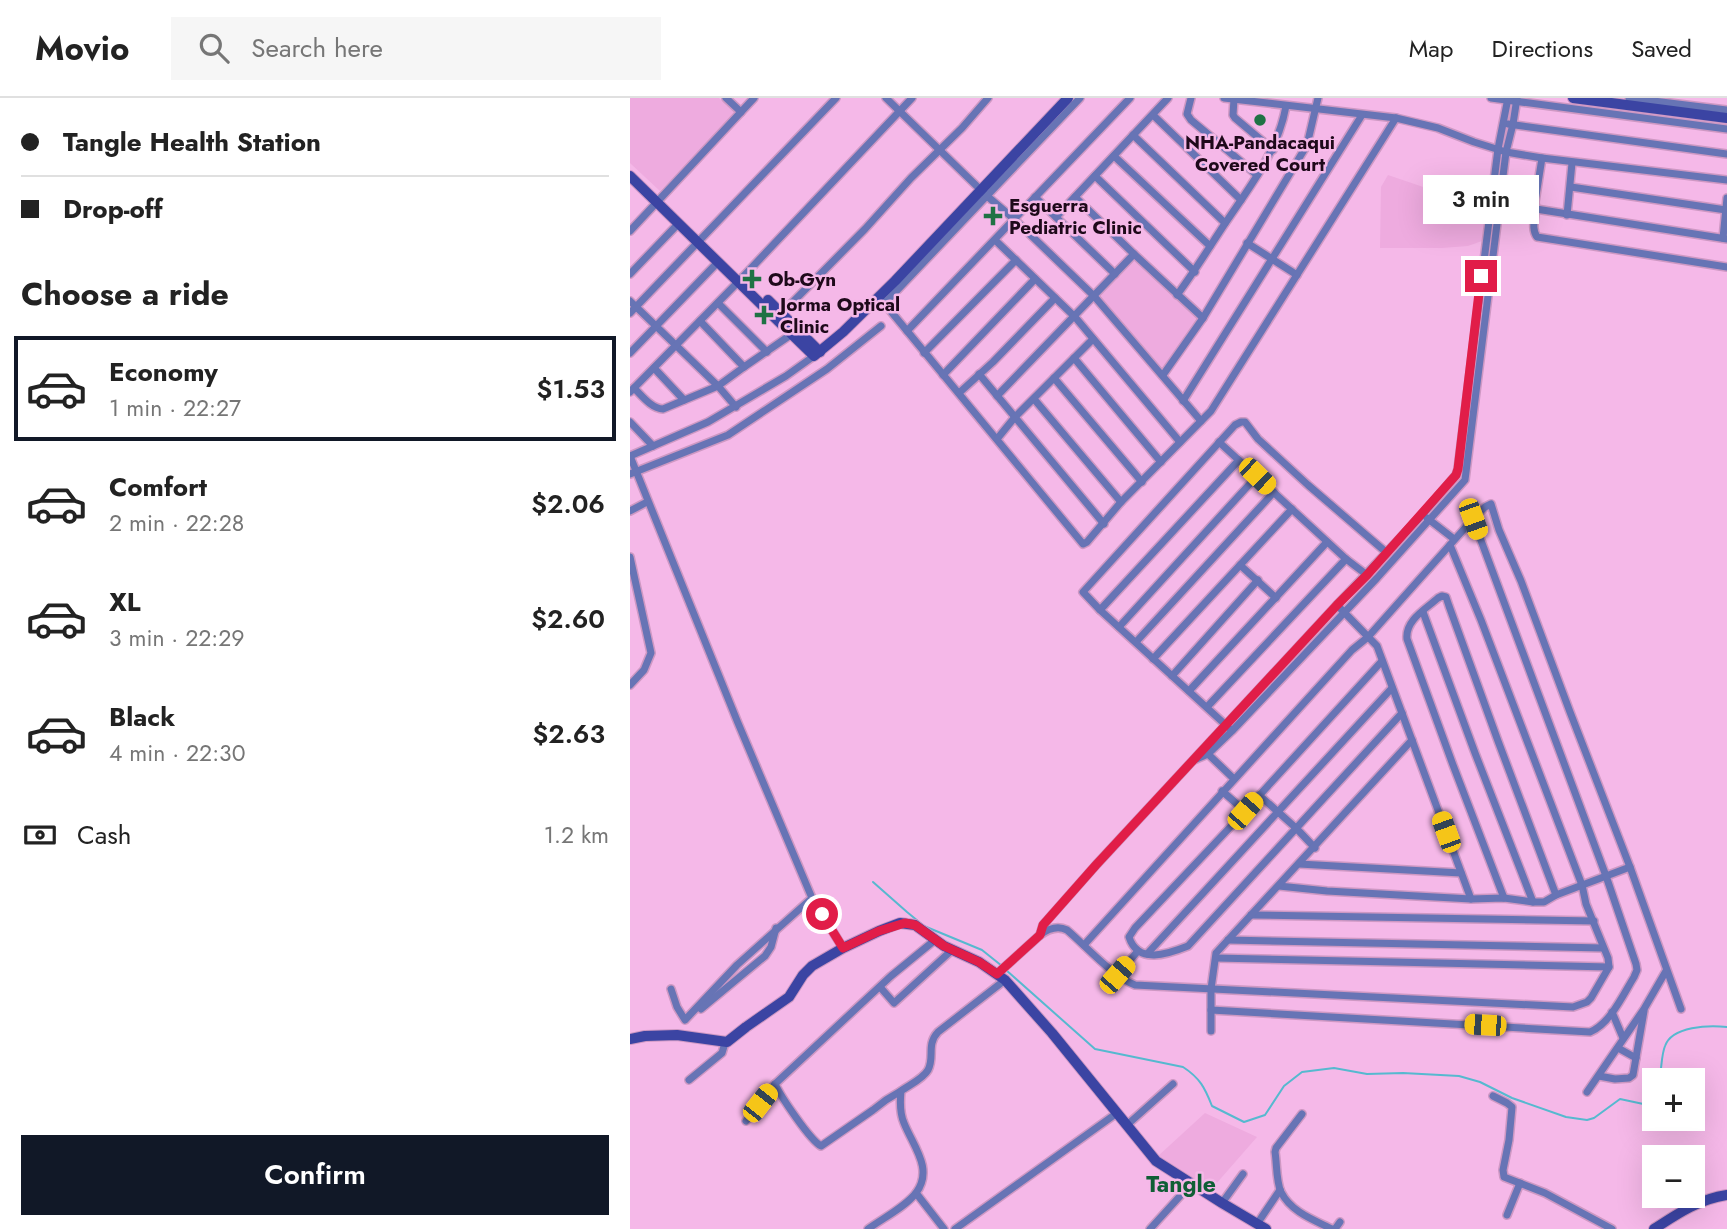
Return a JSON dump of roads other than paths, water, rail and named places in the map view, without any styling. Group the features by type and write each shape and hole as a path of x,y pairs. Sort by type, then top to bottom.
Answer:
{"street":[{"path":"726,98 741,112"},
{"path":"630,231 754,98"},
{"path":"736,407 719,386 657,325 632,307 700,241 836,98"},
{"path":"886,98 1094,296 1201,421"},
{"path":"792,334 719,386 660,410 632,390 912,98"},
{"path":"779,316 988,98"},
{"path":"1046,128 1058,103 1068,98"},
{"path":"843,948 812,898 634,473 630,456 736,407 817,354 898,284 1046,128 1080,98"},
{"path":"906,331 1130,98"},
{"path":"1056,217 1168,98"},
{"path":"1191,98 1187,114 1191,120 1257,175"},
{"path":"1224,98 1396,118 1438,128 1502,150 1572,163 1727,180"},
{"path":"1163,375 1203,317 1307,145 1318,98"},
{"path":"1491,98 1727,129"},
{"path":"1573,98 1727,118"},
{"path":"1629,98 1727,110"},
{"path":"1234,99 1235,118 1273,150"},
{"path":"1192,761 1208,754 1337,605 1423,514 1451,482 1458,469 1471,389 1504,124 1512,99"},
{"path":"1502,150 1513,124 1512,99"},
{"path":"1177,295 1195,272 1273,150 1286,106"},
{"path":"1153,115 1241,200"},
{"path":"1183,401 1362,115"},
{"path":"881,300 1083,544 1220,399 1396,118"},
{"path":"1504,124 1727,154"},
{"path":"1133,135 1225,223"},
{"path":"1114,156 1210,246"},
{"path":"1542,158 1535,202 1534,232 1538,237 1727,267"},
{"path":"1567,215 1572,163"},
{"path":"630,170 678,224 700,241 718,262 741,279"},
{"path":"630,176 817,354"},
{"path":"1095,176 1195,272"},
{"path":"1570,187 1726,210"},
{"path":"1035,197 1115,274"},
{"path":"1075,197 1203,317"},
{"path":"1536,209 1725,239 1727,198"},
{"path":"630,274 678,224"},
{"path":"995,240 1074,317 1180,442"},
{"path":"1247,243 1297,275"},
{"path":"997,396 1133,254"},
{"path":"924,353 1016,260"},
{"path":"630,353 718,262"},
{"path":"943,375 1035,279"},
{"path":"959,393 1055,298"},
{"path":"718,303 767,352"},
{"path":"779,316 792,334 817,354"},
{"path":"699,321 744,367"},
{"path":"634,473 728,435 828,369 881,326"},
{"path":"997,439 1015,417 1093,339"},
{"path":"1074,358 1161,462"},
{"path":"654,368 684,400"},
{"path":"979,374 1104,524"},
{"path":"1054,378 1142,482"},
{"path":"1040,935 1043,925 1192,761 1229,728 1345,612 1465,480 1471,389"},
{"path":"1034,399 1121,502"},
{"path":"630,422 653,446"},
{"path":"1229,728 1083,592 1219,442 1241,422 1245,422 1258,439 1298,476 1387,553"},
{"path":"1219,442 1327,542 1367,575"},
{"path":"1100,610 1239,460"},
{"path":"1119,627 1257,476"},
{"path":"1136,642 1274,492"},
{"path":"630,511 648,502"},
{"path":"1084,945 1222,791 1352,650 1368,637 1473,519 1490,504 1630,867 1681,1009"},
{"path":"1153,659 1292,509"},
{"path":"1057,910 1062,927 1117,975 1135,985 1573,1007 1591,998 1609,967 1608,958 1452,542 1423,514"},
{"path":"1212,1010 1590,1032 1599,1028 1612,1012 1637,970 1606,876 1473,519"},
{"path":"1189,691 1327,542"},
{"path":"630,557 651,653 644,670 630,685"},
{"path":"1207,707 1346,559"},
{"path":"1240,565 1276,598"},
{"path":"1172,676 1258,580"},
{"path":"1504,898 1407,639 1406,632 1412,620 1442,596 1446,597 1556,895"},
{"path":"630,607 640,601"},
{"path":"1337,605 1377,646 1471,898"},
{"path":"1423,612 1532,902"},
{"path":"1382,661 1131,931 1129,941 1138,951 1147,954 1168,954 1188,946 1402,713"},
{"path":"1147,954 1392,688"},
{"path":"1211,1031 1211,989 1216,953 1412,740"},
{"path":"1208,754 1234,779"},
{"path":"1222,791 1245,811"},
{"path":"1259,795 1315,848"},
{"path":"1299,864 1461,873"},
{"path":"1279,886 1544,902 1630,867"},
{"path":"677,1035 685,1020 737,965 812,898"},
{"path":"1251,915 1594,922"},
{"path":"689,1080 722,1053 724,1043 789,997 812,966 879,931 905,923 915,925 952,950 1003,972 1157,1161 1262,1227 1280,1190"},
{"path":"775,1084 815,1142 821,1146 926,1074 929,1069 931,1044 938,1032 1040,935 1062,927"},
{"path":"685,1020 765,956 771,947 776,928"},
{"path":"746,1121 775,1084 935,940"},
{"path":"1227,940 1603,948"},
{"path":"880,987 894,1003 952,950"},
{"path":"1117,975 1138,951"},
{"path":"1216,958 1609,967"},
{"path":"1587,1092 1644,1009 1666,971"},
{"path":"671,989 685,1020"},
{"path":"1599,1076 1615,1079 1629,1078 1633,1074 1644,1009"},
{"path":"1612,1012 1623,1038"},
{"path":"630,1040 645,1036 677,1035 724,1043"},
{"path":"1618,1048 1636,1058"},
{"path":"1127,1125 1173,1084"},
{"path":"868,1229 916,1193 923,1178 924,1170 917,1147 903,1121 901,1091"},
{"path":"1493,1096 1512,1107 1504,1177 1545,1193 1612,1229"},
{"path":"955,1229 1117,1113"},
{"path":"1302,1114 1276,1148 1280,1190 1300,1213 1334,1229 1340,1222"},
{"path":"1222,1203 1243,1174"},
{"path":"1507,1215 1520,1183"},
{"path":"1150,1229 1191,1184"},
{"path":"916,1193 944,1229"},
{"path":"1654,1229 1685,1209 1705,1200 1727,1195"}],"waterway":[{"path":"873,882 924,926 982,950 1002,966"},
{"path":"1006,970 1095,1049 1183,1067 1201,1084 1212,1106 1244,1122 1265,1115 1284,1086 1302,1072 1334,1068 1367,1074 1459,1076 1566,1117 1587,1120 1620,1099 1642,1104"},
{"path":"1661,1068 1665,1046 1675,1034 1692,1028 1727,1027"}],"place":[{"name":"NHA-Pandacaqui Covered Court","path":"1260,120"},
{"name":"Esguerra Pediatric Clinic","path":"993,216"},
{"name":"Ob-Gyn","path":"752,279"},
{"name":"Jorma Optical Clinic","path":"764,315"}],"district":[{"name":"Tangle","path":"1181,1184"}]}
